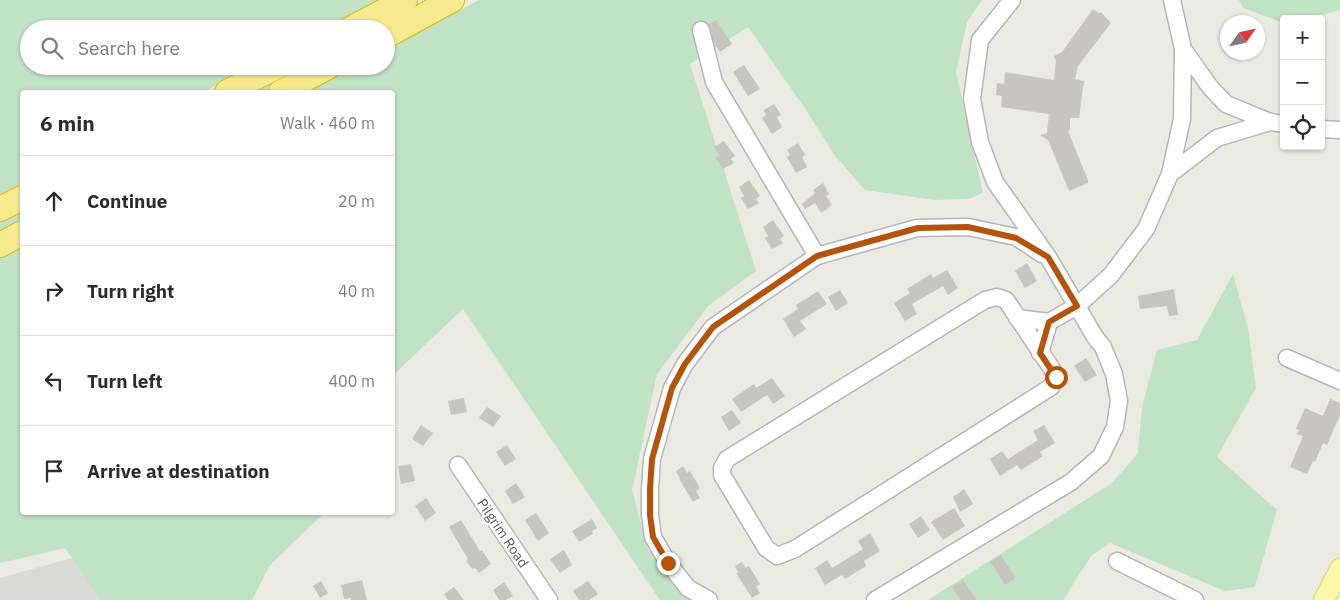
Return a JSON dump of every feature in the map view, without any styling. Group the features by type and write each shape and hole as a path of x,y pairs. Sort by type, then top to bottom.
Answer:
{"highway":[{"path":"367,20 405,0"},
{"path":"395,31 452,0"},
{"path":"231,90 260,75"},
{"path":"285,90 313,75"},
{"path":"0,209 20,199"},
{"path":"0,245 20,233"}],"main road":[{"path":"1324,600 1340,569"}],"street":[{"path":"875,600 1071,482 1101,456 1115,427 1120,401 1114,374 1103,347 1048,257 995,182 980,142 972,100 980,40 1012,0"},
{"path":"1017,318 1049,322 1077,306 1111,275 1146,229 1170,174 1182,119 1183,49 1172,0"},
{"path":"701,30 714,82 817,256"},
{"path":"1183,49 1210,88 1226,104 1277,123"},
{"path":"1170,174 1217,138 1277,123"},
{"path":"1325,129 1340,130"},
{"path":"709,600 688,588 668,563 653,537 650,515 652,459 672,388 685,364 713,327 817,256 918,228 968,227 1016,238 1048,257"},
{"path":"997,297 1006,300 1017,318 1056,377 1051,387 795,549 777,556 766,548 722,475 722,468 727,459 986,300 997,297"},
{"path":"1040,353 1049,322"},
{"path":"1287,358 1340,381"},
{"name":"Pilgrim Road","path":"458,465 549,600"},
{"path":"1117,561 1195,600"}],"shaded area":[{"path":"79,556 108,600 0,600 0,578"}],"green space":[{"path":"0,0 382,0 344,20 20,20 20,75 237,75 207,90 20,90 20,184 0,195"},
{"path":"479,0 982,0 967,22 956,72 983,193 969,199 934,200 865,190 836,157 804,107 748,27 690,64 756,271 708,306 657,374 632,490 648,550 697,600 660,600 463,309 395,373 395,90 312,90 339,75 395,75 395,45"},
{"path":"1239,0 1340,0 1340,10 1322,15 1280,15 1280,22 1243,8"},
{"path":"272,75 300,75 271,90 243,90"},
{"path":"20,210 20,221 0,232 0,221"},
{"path":"20,247 20,515 322,515 270,565 252,600 101,600 65,548 0,563 0,258"},
{"path":"1233,274 1248,328 1256,388 1217,457 1277,510 1255,587 1225,591 1110,543 1091,556 1063,600 928,600 1112,483 1138,453 1142,407 1157,350 1197,340"}],"building":[{"path":"1093,9 1099,13 1101,12 1111,23 1078,66 1075,79 1084,81 1079,118 1070,118 1070,130 1068,131 1088,183 1069,191 1048,140 1040,135 1047,133 1049,114 1001,107 1002,96 996,95 997,83 1004,84 1005,72 1054,80 1056,61 1054,56 1062,52"},
{"path":"716,20 732,44 720,52 714,42 709,24"},
{"path":"744,65 760,89 748,96 733,72"},
{"path":"774,104 781,115 777,117 782,127 772,134 762,118 766,115 764,110"},
{"path":"724,141 735,156 731,159 734,163 723,169 716,158 719,156 714,147"},
{"path":"798,143 805,155 802,157 807,167 796,173 787,157 790,155 787,150"},
{"path":"749,180 760,196 756,199 759,203 748,209 741,198 744,196 739,187"},
{"path":"823,183 829,194 826,196 832,205 821,213 815,203 805,209 802,204 815,193 813,190"},
{"path":"773,220 784,236 780,239 783,243 772,249 765,238 768,236 763,227"},
{"path":"1027,263 1037,281 1025,288 1015,271"},
{"path":"947,270 958,288 948,295 943,286 912,304 917,314 905,321 894,303 910,293 907,289 931,274 933,278"},
{"path":"1174,289 1178,315 1169,316 1167,306 1140,309 1138,296"},
{"path":"840,290 848,303 836,311 828,297"},
{"path":"818,291 827,304 800,321 806,329 794,337 783,319 798,309 796,305"},
{"path":"1086,358 1097,375 1085,382 1074,366"},
{"path":"772,378 785,396 773,404 767,395 741,412 732,399 754,384 756,388"},
{"path":"464,398 467,412 451,415 448,401"},
{"path":"1330,399 1340,403 1340,415 1327,445 1323,443 1315,462 1313,461 1307,474 1290,467 1303,436 1297,434 1299,430 1296,429 1305,408 1323,416"},
{"path":"487,407 501,416 493,427 479,418"},
{"path":"732,410 741,423 729,431 721,417"},
{"path":"421,425 433,433 423,446 412,439"},
{"path":"1044,425 1055,443 1040,452 1043,456 1021,470 1017,465 1000,476 990,459 1002,451 1008,459 1038,440 1033,431"},
{"path":"507,445 516,459 505,466 496,452"},
{"path":"411,464 415,481 401,484 398,466"},
{"path":"683,466 687,473 690,471 700,488 696,491 700,498 693,502 676,471"},
{"path":"516,483 525,497 513,504 505,491"},
{"path":"964,489 973,504 960,512 953,497"},
{"path":"426,498 436,513 425,521 415,506"},
{"path":"954,508 965,526 943,540 931,522"},
{"path":"536,513 549,533 538,541 525,520"},
{"path":"921,516 930,530 918,538 909,524"},
{"path":"592,519 597,528 592,531 593,534 579,542 572,531"},
{"path":"461,520 480,551 482,550 491,564 479,573 475,568 472,569 466,561 468,559 449,527"},
{"path":"870,533 880,551 864,561 866,566 845,579 842,575 825,585 815,568 827,560 832,568 863,549 858,541"},
{"path":"564,550 572,565 560,573 550,559"},
{"path":"1001,555 1016,578 1005,585 990,562"},
{"path":"742,562 746,568 749,566 760,584 756,587 760,593 752,598 736,573 738,572 735,566"},
{"path":"362,580 367,600 344,599 341,585"},
{"path":"963,580 977,600 961,600 952,587"},
{"path":"321,581 328,593 320,598 313,586"},
{"path":"588,581 598,594 589,600 579,600 573,591"},
{"path":"504,582 513,596 506,600 499,600 493,590"},
{"path":"454,587 464,600 448,600 444,594"}],"route":[{"path":"668,563 653,537 650,515 650,489 652,459 672,388 685,364 713,327 817,256 918,228 968,227 1016,238 1048,257 1077,306 1049,322 1040,353 1056,377"}]}
